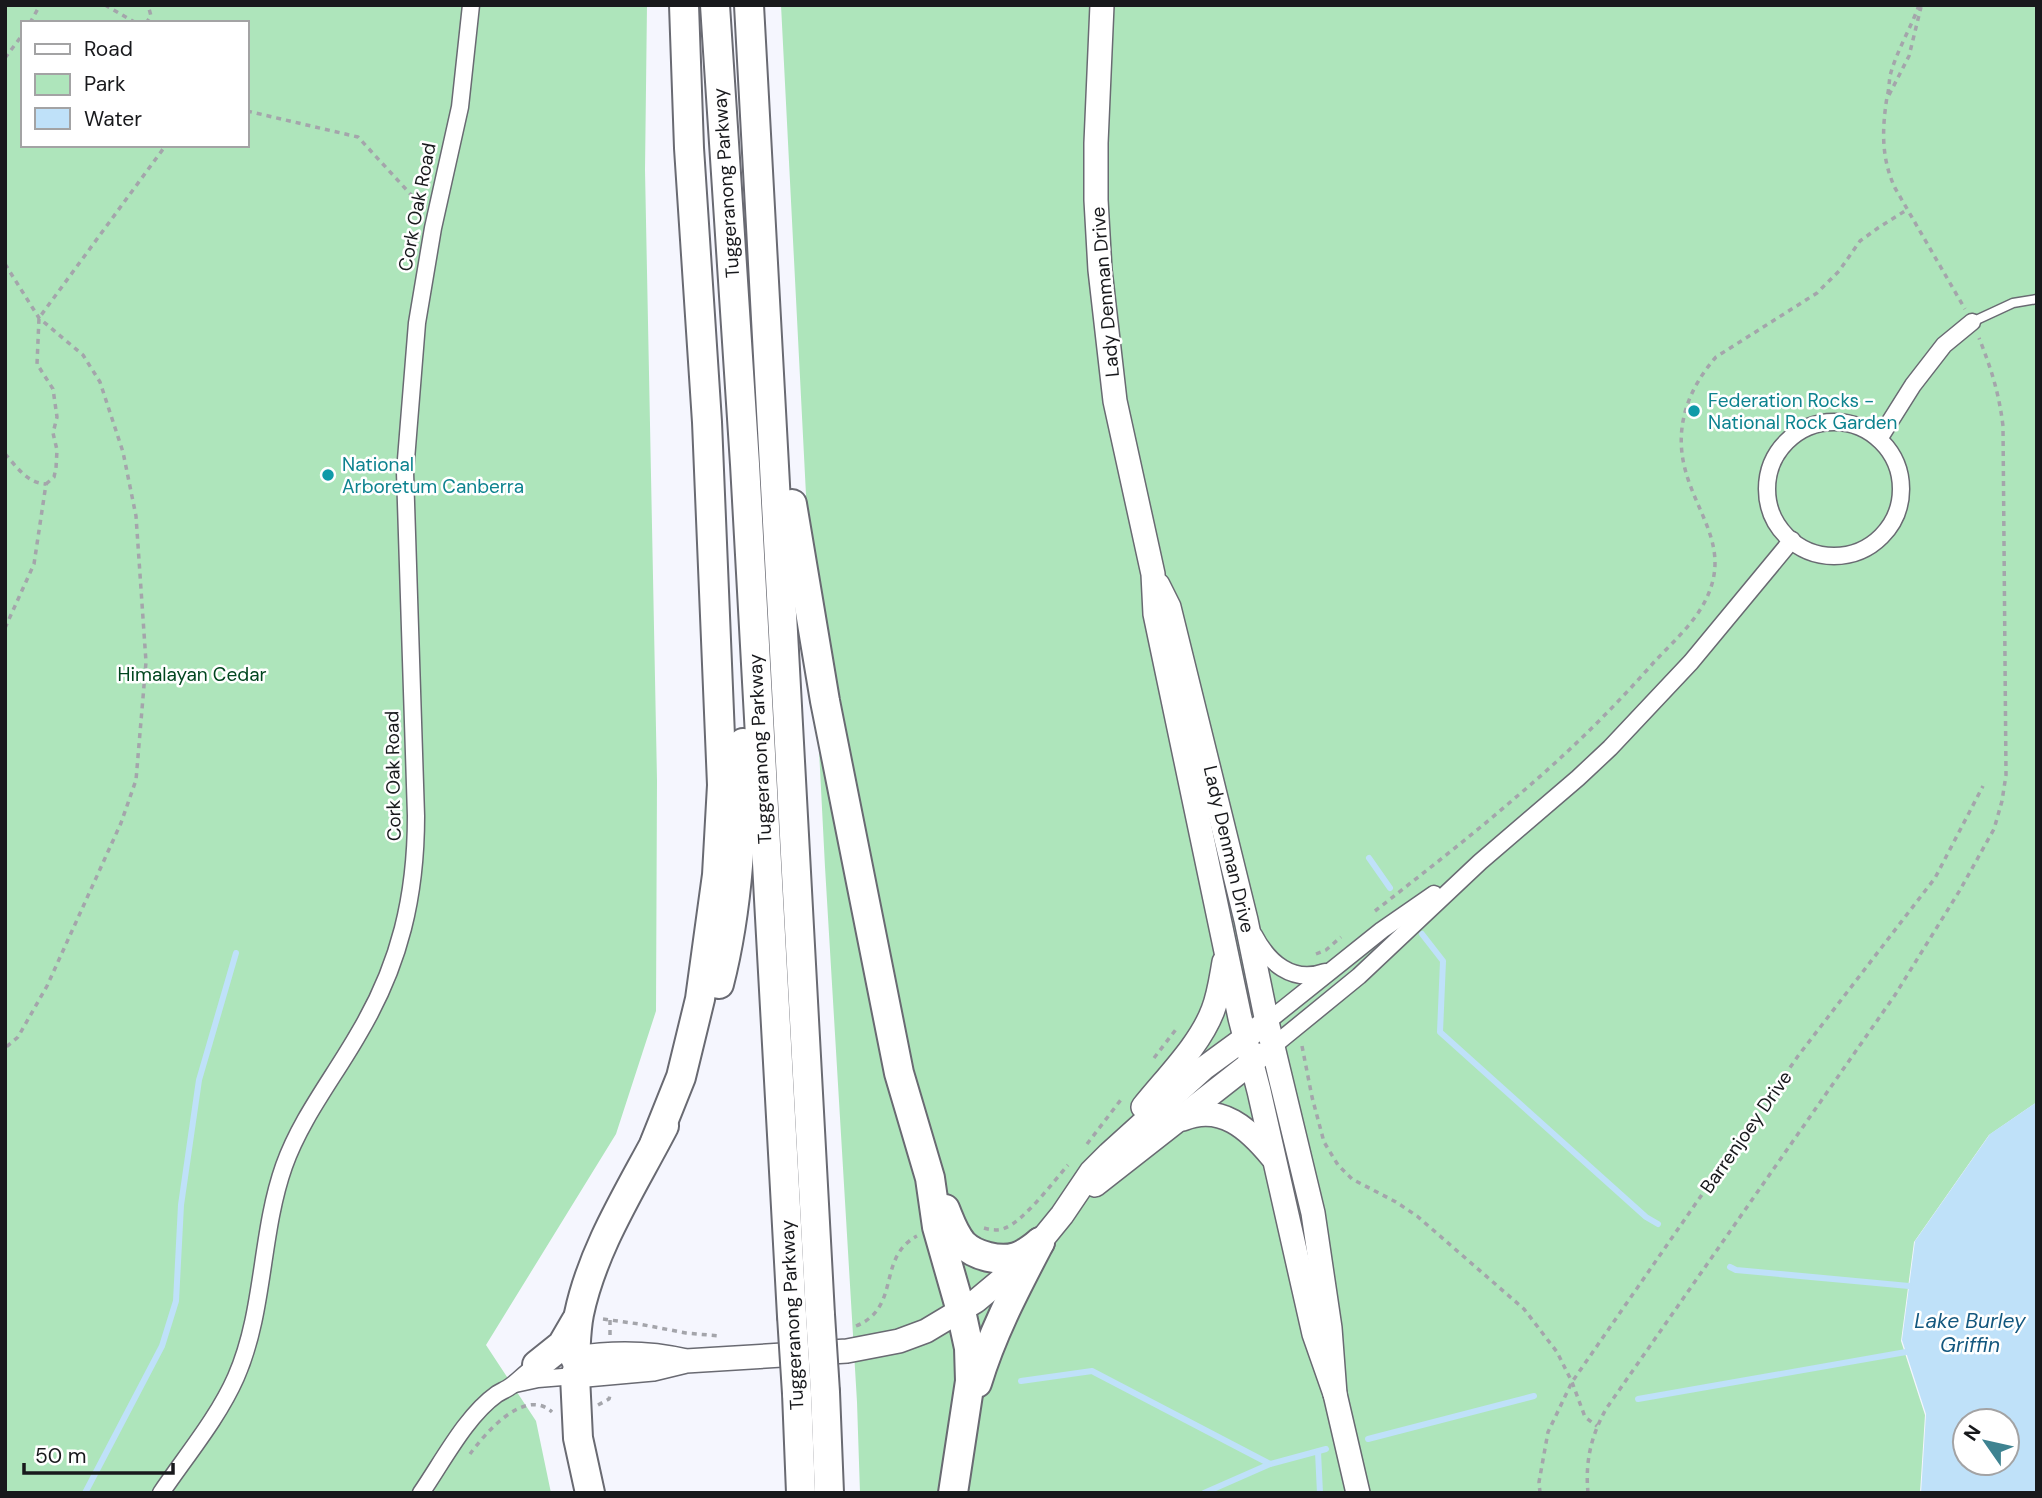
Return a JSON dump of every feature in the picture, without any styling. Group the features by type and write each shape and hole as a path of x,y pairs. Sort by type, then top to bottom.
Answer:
{"highway":[{"path":"655,1142 681,1077 700,999 717,876 722,785 708,435 689,148 684,5"},
{"name":"Tuggeranong Parkway","path":"715,5 745,464 792,1316 811,1393 829,1493"},
{"name":"Tuggeranong Parkway","path":"749,5 820,1315 801,1493"},
{"path":"767,342 782,449 828,714 899,1073 930,1178 937,1227 961,1311 970,1360 970,1381 953,1493"},
{"path":"590,1493 575,1409 579,1316 593,1267 606,1238 688,1078 704,1036 726,957 735,896 742,814 745,464"},
{"path":"930,1178 957,1235 974,1251 997,1259 1010,1258 1022,1254 1040,1242"},
{"path":"961,1440 984,1360 1010,1300 1040,1242"},
{"path":"537,1365 562,1345 579,1316"}],"street":[{"name":"Cork Oak Road","path":"161,1493 236,1378 254,1317 276,1195 284,1167 306,1119 361,1031 387,981 408,914 416,855 416,816 405,472 417,323 433,228 460,107 471,5"},
{"name":"Lady Denman Drive","path":"1102,5 1096,200 1100,270 1115,401 1153,574 1155,614 1245,1038 1314,1334 1335,1394 1358,1493"},
{"path":"1879,439 1913,385 1944,345 1972,322"},
{"path":"1826,422 1849,423 1879,439 1893,458 1901,493 1895,516 1881,536 1861,550 1838,555 1814,552 1792,540 1778,525 1767,494 1773,460 1786,442 1805,429 1826,422"},
{"path":"1062,1215 1099,1181 1178,1122 1359,976 1480,862 1578,778 1645,712 1726,622 1792,540"},
{"name":"Lady Denman Drive","path":"1153,574 1169,607 1246,920 1266,1022 1313,1213 1330,1328 1335,1394"},
{"path":"1091,1172 1169,1097 1204,1068 1382,930 1480,862"},
{"path":"1246,920 1268,958 1279,967 1292,973 1314,976 1335,967"},
{"path":"421,1493 472,1419 497,1394 537,1365 653,1369 686,1361 806,1355 869,1348 912,1337 961,1311 992,1288 1040,1242 1091,1172 1203,1030 1218,996 1226,949"},
{"path":"1178,1122 1201,1114 1231,1121 1249,1131 1274,1159"},
{"path":"513,1384 575,1367"}],"lane":[{"path":"1972,322 2012,303 2037,299"}],"path":[{"path":"31,21 40,5"},
{"path":"105,5 133,21"},
{"path":"147,21 151,16 148,5"},
{"path":"1887,99 1909,56 1920,5"},
{"path":"1588,1493 1589,1449 1597,1426 1613,1399 1895,995 1994,829 2002,801 2006,775 2003,426 1999,394 1990,364 1972,322 1888,173 1882,138 1883,116 1891,75 1920,5"},
{"path":"5,58 21,37"},
{"path":"248,111 358,137 415,198 433,228"},
{"path":"5,628 34,564 46,484 54,477 56,468 57,450 53,433 57,417 53,389 37,364 39,318 165,147"},
{"path":"1375,911 1517,797 1564,755 1629,690 1696,615 1710,590 1716,556 1685,469 1681,438 1682,417 1693,390 1705,369 1716,357 1817,293 1839,271 1860,241 1908,209"},
{"path":"5,264 39,318 83,355 100,382 123,452 136,516 146,662 136,780 121,823 47,986 18,1037 5,1048"},
{"path":"5,454 26,477 36,484 46,484"},
{"name":"Barrenjoey Drive","path":"1540,1493 1539,1482 1548,1433 1572,1382 1798,1056 1935,878 1983,786"},
{"path":"1292,973 1299,959 1326,950 1345,934"},
{"path":"1297,1026 1324,1142 1338,1165 1352,1179 1417,1216 1524,1309 1557,1352 1585,1417 1597,1426"},
{"path":"465,1461 496,1425 523,1406 536,1403 547,1406 555,1416 575,1409"}],"green space":[{"name":"National Arboretum Canberra","path":"5,5 647,5 645,170 657,780 656,1011 616,1134 486,1345 536,1421 551,1493 5,1493"},
{"path":"781,5 2037,5 2037,1102 1989,1135 1914,1242 1901,1341 1925,1415 1920,1493 860,1493"}],"water":[{"name":"Lake Burley Griffin","path":"2037,1102 2037,1493 1921,1493 1926,1414 1902,1340 1915,1241 1990,1134"}],"waterway":[{"path":"1369,858 1390,888"},
{"path":"1422,934 1443,961 1440,1032 1646,1217 1658,1224"},
{"path":"85,1493 162,1346 176,1301 181,1205 199,1080 236,953"},
{"path":"1730,1267 1736,1270 1909,1286"},
{"path":"1638,1399 1906,1352"},
{"path":"1021,1381 1092,1371 1270,1464 1326,1449"},
{"path":"1368,1439 1534,1396"},
{"path":"1318,1452 1320,1493"},
{"path":"1204,1493 1270,1464"}],"place":[{"name":"Federation Rocks - National Rock Garden","path":"1694,411"},
{"name":"National Arboretum Canberra","path":"328,475"}],"park label":[{"name":"Himalayan Cedar","path":"192,674"}]}
